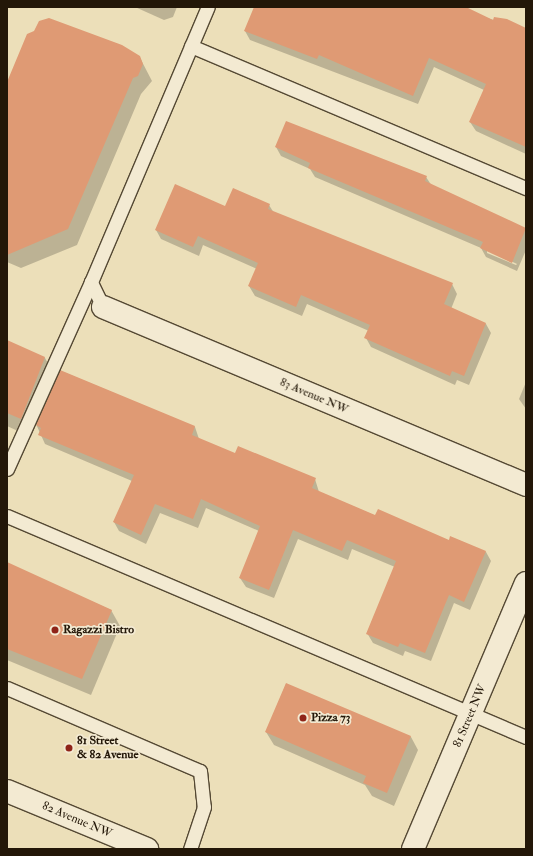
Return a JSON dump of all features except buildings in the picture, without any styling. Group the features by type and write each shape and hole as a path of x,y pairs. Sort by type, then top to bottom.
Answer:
{"street":[{"name":"83 Avenue NW","path":"103,307 526,485"},
{"name":"81 Street NW","path":"413,849 526,583"},
{"name":"82 Avenue NW","path":"7,791 147,849"}],"lane":[{"path":"7,469 13,440 91,282 208,7"},
{"path":"191,46 526,188"},
{"path":"91,282 103,307"},
{"path":"7,516 526,737"},
{"path":"7,688 200,771 204,807 190,849"}],"place":[{"name":"Ragazzi Bistro","path":"55,630"},
{"name":"Pizza 73","path":"303,718"},
{"name":"81 Street & 82 Avenue","path":"69,748"}]}
